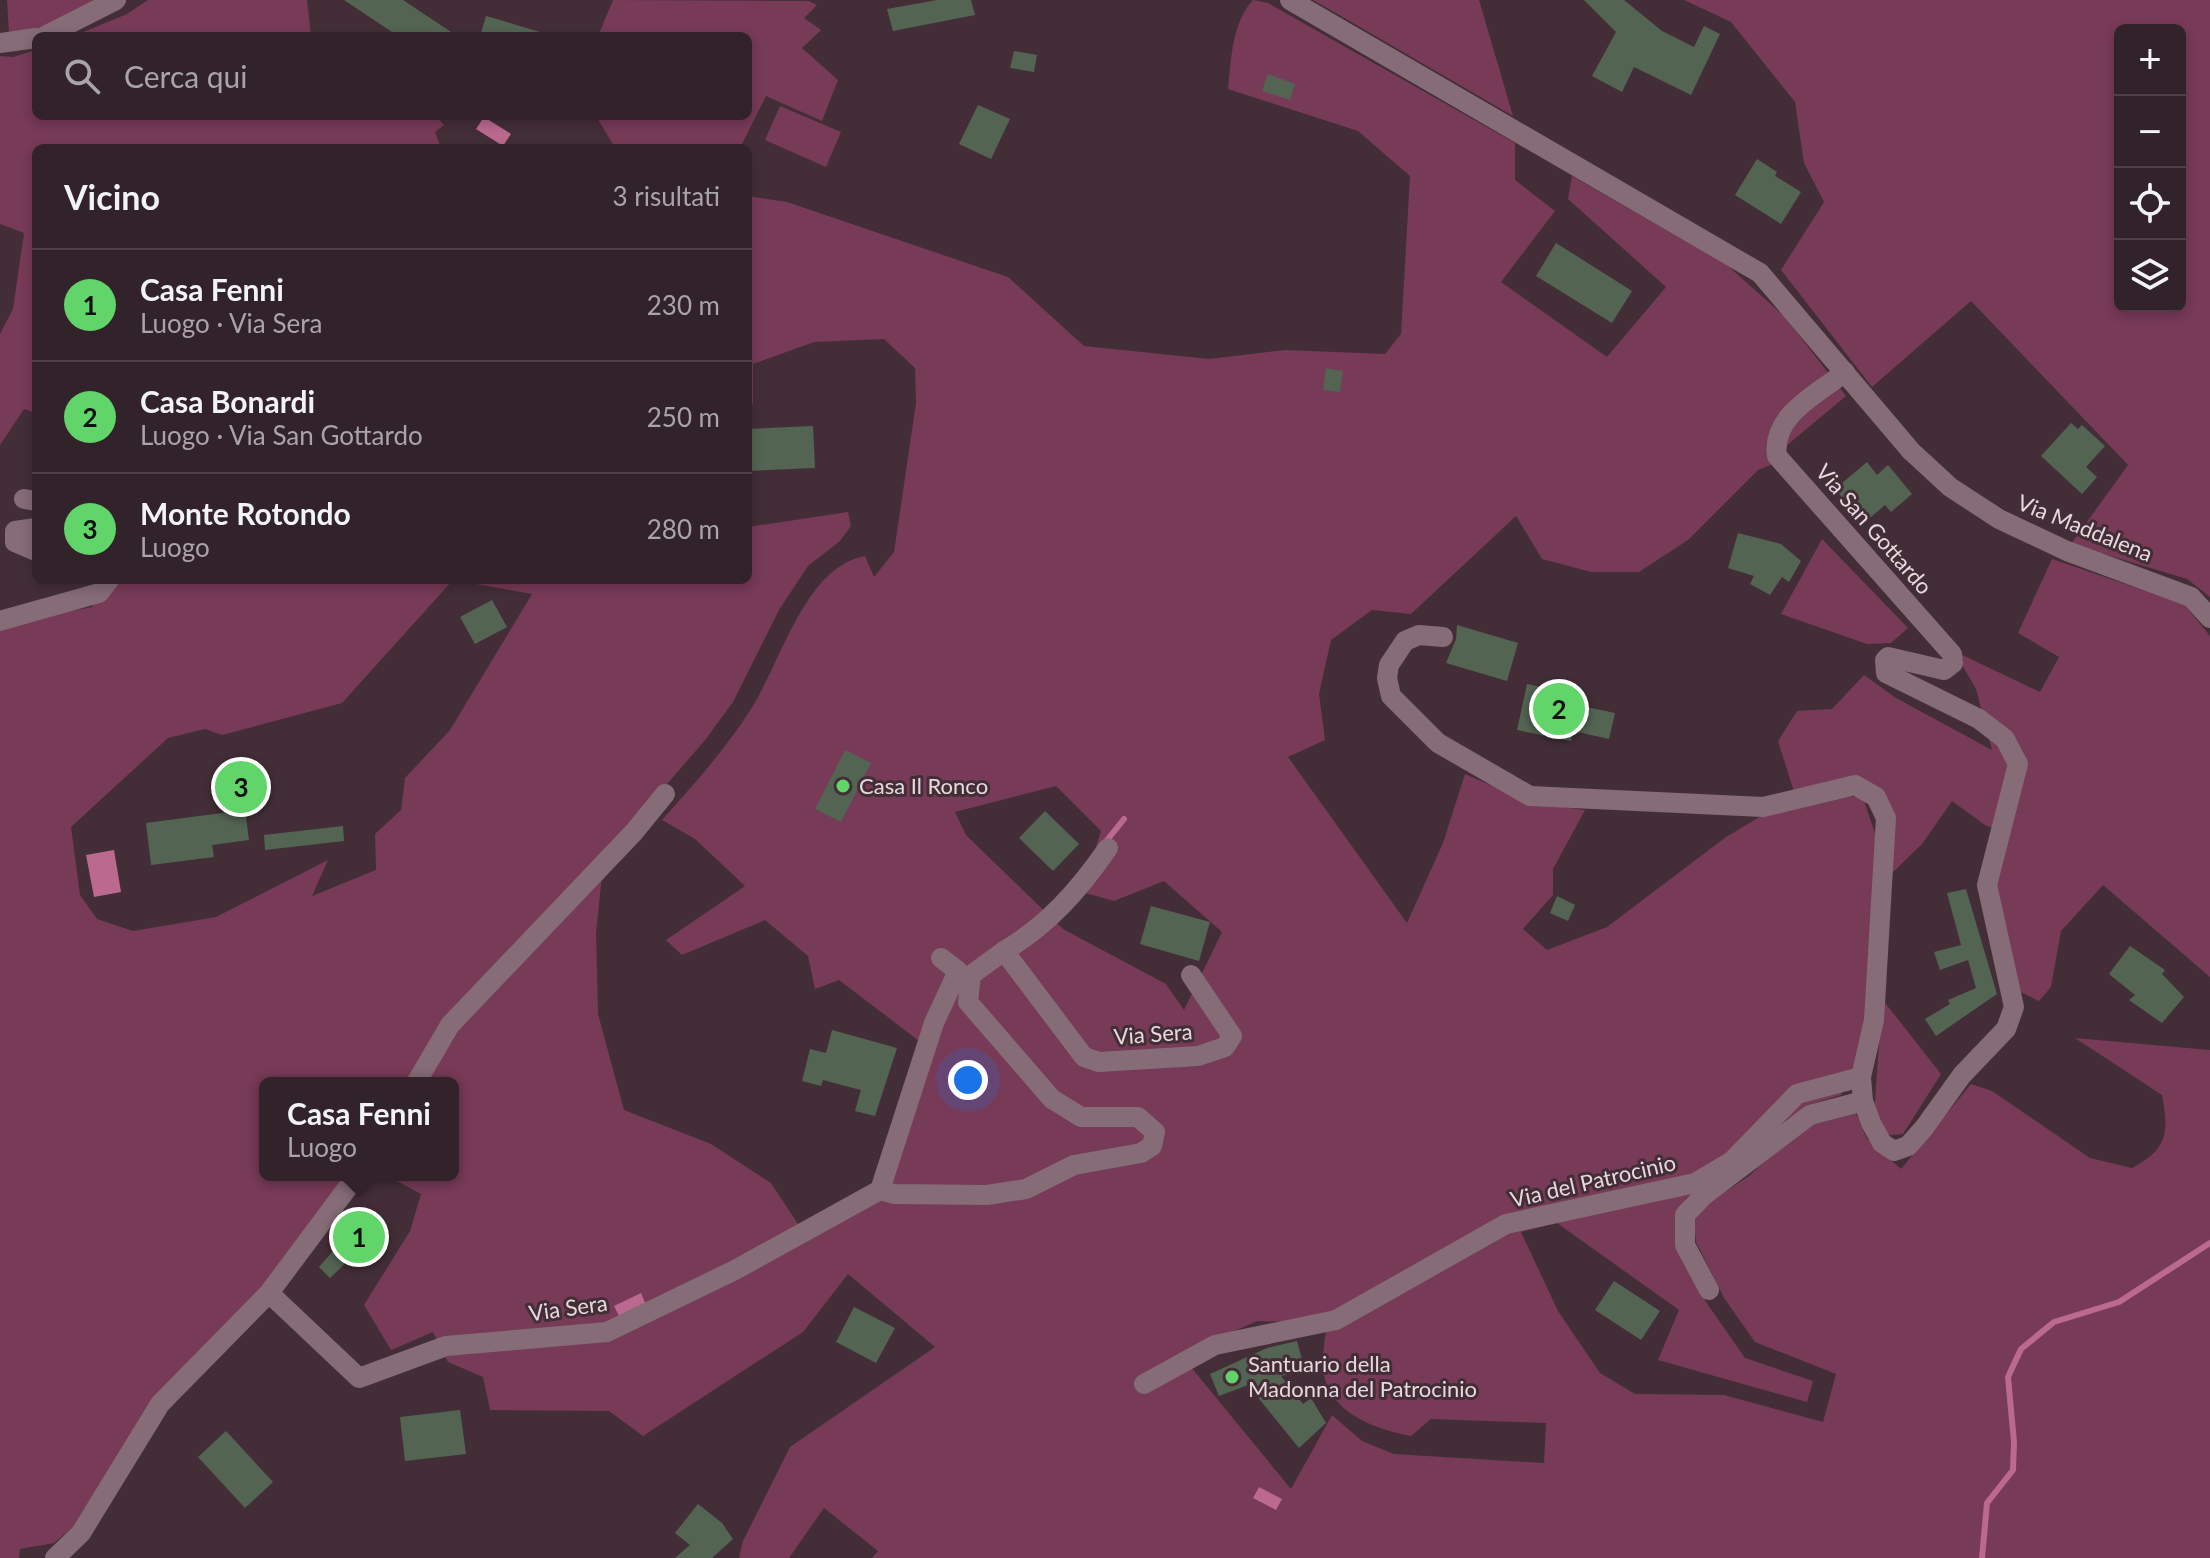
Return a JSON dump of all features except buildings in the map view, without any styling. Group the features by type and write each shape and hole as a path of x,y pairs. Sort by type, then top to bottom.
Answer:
{"street":[{"path":"53,32 116,0"},
{"path":"1290,0 1760,273 1845,372"},
{"path":"0,43 32,39"},
{"name":"Via Maddalena","path":"1845,372 1911,451 1950,487 1999,519 2067,551 2191,597 2210,618"},
{"name":"Via San Gottardo","path":"1443,637 1419,635 1405,641 1389,665 1387,678 1391,696 1438,743 1530,796 1763,807 1855,785 1876,797 1886,818 1874,1020 1861,1077 1863,1101 1882,1143 1894,1151 1908,1146 1962,1075 2006,1029 2014,1007 1987,885 2018,764 2005,739 1979,719 1886,673 1884,666 1888,657 1944,670 1953,663 1952,654 1777,456 1775,442 1780,429 1798,406 1845,372"},
{"path":"32,529 15,531 15,542 32,549"},
{"path":"0,621 99,593 106,584"},
{"path":"420,1077 450,1025 634,832 665,794"},
{"path":"941,958 958,971 934,1023 881,1196 987,1195 1026,1189 1074,1165 1141,1153 1152,1146 1155,1132 1138,1117 1081,1117 1052,1099 968,1002 971,975 1046,921 1086,880 1108,848"},
{"name":"Via Sera","path":"1004,951 1084,1057 1099,1062 1198,1056 1225,1047 1232,1036 1191,975"},
{"name":"Via del Patrocinio","path":"1144,1384 1215,1345 1336,1320 1506,1224 1695,1183 1732,1161 1797,1094 1861,1077"},
{"path":"1709,1290 1685,1245 1685,1215 1703,1196 1810,1115 1863,1101"},
{"path":"55,1558 81,1533 160,1404 269,1293 353,1181"},
{"name":"Via Sera","path":"269,1293 359,1378 446,1346 607,1332 881,1196"},
{"path":"1242,1350 1258,1335"}],"shaded area":[{"path":"7,0 100,0 51,27 9,33"},
{"path":"148,0 307,0 311,32 84,32 127,14"},
{"path":"613,0 809,1 817,5 804,18 821,30 802,48 838,80 822,121 766,96 742,144 613,144 598,120 752,120 752,32 600,32"},
{"path":"1253,0 1268,3 1515,143 1515,180 1555,211 1501,282 1607,357 1666,287 1568,199 1572,176 1727,265 1785,317 1846,396 1786,446 1778,462 1758,470 1688,540 1639,572 1591,572 1542,559 1516,516 1411,614 1372,610 1331,640 1319,694 1325,740 1288,757 1407,923 1443,843 1465,774 1532,803 1585,810 1553,869 1553,895 1523,929 1547,950 1607,927 1726,837 1766,813 1847,796 1863,798 1877,839 1867,1035 1858,1066 1841,1095 1812,1104 1784,1121 1763,1149 1686,1198 1680,1219 1680,1247 1706,1302 1745,1358 1813,1381 1807,1402 1658,1360 1679,1310 1557,1223 1521,1232 1558,1311 1600,1373 1635,1394 1724,1395 1823,1422 1836,1374 1755,1342 1724,1298 1696,1242 1694,1221 1706,1204 1749,1176 1803,1125 1854,1109 1867,1139 1901,1169 1971,1084 1992,1091 2090,1158 2132,1168 2153,1154 2163,1139 2165,1120 2162,1095 2075,1038 2210,1050 2210,1558 872,1558 878,1551 824,1508 789,1558 739,1558 743,1541 790,1447 935,1347 848,1274 803,1332 643,1436 609,1411 490,1410 483,1377 448,1362 433,1332 391,1350 364,1305 410,1231 421,1194 397,1181 459,1181 459,1077 425,1077 455,1028 602,875 596,933 598,1014 624,1110 711,1144 771,1183 798,1224 881,1199 923,1044 839,980 815,989 808,956 765,920 682,955 666,940 745,886 695,839 662,820 741,724 762,690 796,620 826,578 844,564 865,556 874,577 894,552 916,403 915,368 884,339 814,342 753,364 752,404 752,197 787,202 1008,277 1084,346 1209,359 1285,350 1385,354 1401,334 1410,176 1358,131 1228,89 1234,42 1241,19","holes":["1056,786 1101,831 1082,892 1114,901 1164,881 1222,932 1184,1010 1166,984 1063,929 966,835 955,812","1257,1321 1327,1323 1323,1358 1325,1380 1339,1403 1349,1412 1373,1425 1411,1436 1431,1419 1546,1423 1544,1463 1394,1454 1362,1441 1332,1415 1291,1489 1181,1355"]},
{"path":"1313,0 1479,0 1513,116 1334,12"},
{"path":"1684,0 2210,0 2210,597 2187,579 2071,544 2128,465 1971,301 1872,387 1781,270 1824,202 1804,163 1795,102 1731,22"},
{"path":"32,51 32,120 440,120 444,125 435,132 440,144 32,144 32,412 24,409 0,445 0,334 13,309 24,233 0,224 0,56 13,57"},
{"path":"780,106 841,132 826,167 765,140"},
{"path":"482,120 489,120 511,134 504,144 500,144 476,129"},
{"path":"848,512 851,526 840,541 808,566 779,610 733,702 706,739 413,1077 259,1077 259,1181 345,1181 73,1527 54,1543 20,1549 19,1558 0,1558 0,624 92,607 100,589 98,584 449,584 342,703 222,735 205,729 168,738 71,827 80,895 97,919 133,931 216,917 328,860 312,896 376,870 375,834 401,810 405,778 450,730 532,594 476,584 752,584 752,526"},
{"path":"1822,539 1908,628 1891,643 1867,644 1781,614"},
{"path":"2052,559 2184,604 2210,636 2210,977 2103,885 2061,931 2051,987 2039,1001 2016,990 1993,893 2003,832 1985,825 1952,801 1922,844 1891,874 1878,792 1796,798 1778,741 1797,711 1832,709 1864,675 1896,698 1992,750 1976,689 1954,651 2040,692 2059,657 2018,633"},
{"path":"114,850 121,892 94,897 86,855"},
{"path":"1882,999 1941,1074 1903,1134 1890,1135 1880,1131 1874,1117"},
{"path":"641,1293 646,1305 620,1318 614,1306"},
{"path":"1259,1487 1282,1499 1276,1510 1253,1498"}],"waterway":[{"path":"1104,844 1124,819"},
{"path":"1982,1558 1987,1503 2013,1470 2014,1442 2008,1377 2021,1349 2054,1322 2119,1302 2210,1243"}],"place":[{"name":"Casa Bonardi","path":"1559,709"},
{"name":"Casa Il Ronco","path":"843,786"},
{"name":"Monte Rotondo","path":"241,787"},
{"name":"Casa Fenni","path":"359,1237"},
{"name":"Santuario della Madonna del Patrocinio","path":"1232,1377"}]}
